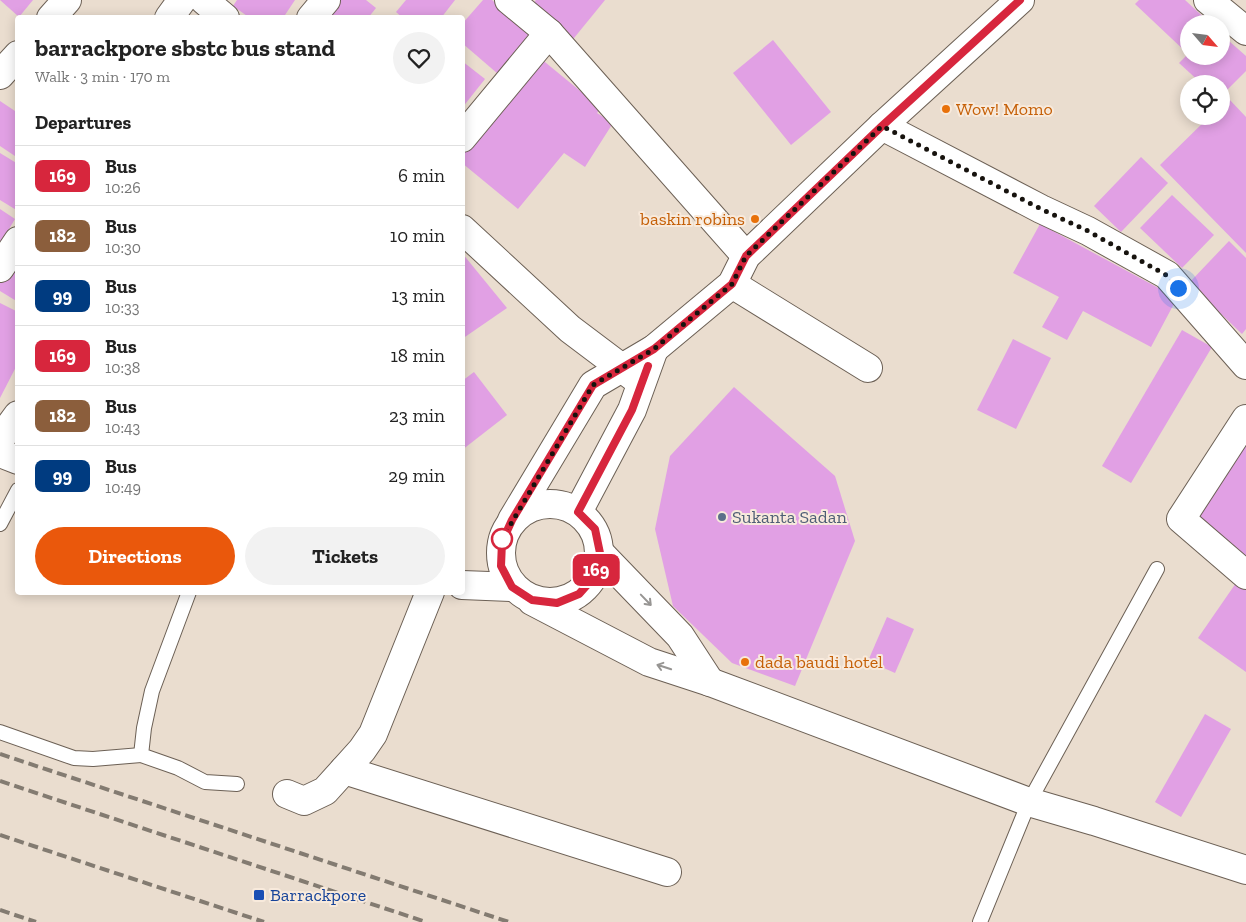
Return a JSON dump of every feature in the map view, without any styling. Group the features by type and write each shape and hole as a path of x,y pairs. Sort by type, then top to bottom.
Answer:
{"street":[{"path":"54,15 67,0"},
{"path":"171,15 182,0"},
{"path":"204,0 221,15"},
{"path":"314,15 326,0"},
{"path":"509,0 549,33 746,256"},
{"path":"1020,0 882,126 746,256 732,284 654,349 632,375 593,385 512,520 502,542 501,566 522,594 649,662 710,682 1029,802 1244,866"},
{"path":"1208,0 1246,31"},
{"path":"465,134 549,33"},
{"path":"0,75 15,58"},
{"path":"882,126 1041,209 1088,231 1166,275 1246,366"},
{"path":"465,235 570,329 632,375"},
{"path":"0,268 15,246"},
{"path":"732,284 868,368"},
{"path":"578,512 632,410 632,375"},
{"path":"0,439 15,419"},
{"path":"1246,420 1181,519 1246,575"},
{"path":"0,453 15,459"},
{"path":"465,585 522,594 557,603 579,594 595,576 600,553 595,529 578,512 556,503 532,506 512,520"},
{"path":"600,553 680,636 710,682"},
{"path":"287,794 304,801 325,791 362,750 373,734 429,595"},
{"path":"344,770 667,872"}],"lane":[{"path":"0,524 15,496"},
{"path":"980,922 1029,802 1157,569"},
{"path":"141,755 144,728 152,691 188,595"},
{"path":"0,732 74,758 93,759 141,755 178,768 205,782 237,784"}],"building":[{"path":"0,0 33,0 21,15 17,15"},
{"path":"237,0 295,0 285,15 246,15 233,6"},
{"path":"330,0 366,0 376,8 370,15 319,15"},
{"path":"406,0 455,0 443,15 400,15 396,12"},
{"path":"483,0 492,0 532,35 498,74 465,46 465,21"},
{"path":"536,0 605,0 570,43 529,9"},
{"path":"1139,0 1185,0 1201,15 1180,15 1180,46 1135,4"},
{"path":"773,40 831,112 791,145 733,73"},
{"path":"1230,42 1246,56 1246,71 1230,87 1230,75 1192,75 1181,65 1230,65"},
{"path":"540,58 601,108 597,113 613,123 585,167 564,153 518,209 465,165 465,148"},
{"path":"465,63 485,79 465,104"},
{"path":"1230,100 1246,117 1246,253 1160,165 1201,125 1230,125"},
{"path":"0,101 15,111 15,156 0,146"},
{"path":"0,153 15,162 15,209 0,200"},
{"path":"1141,157 1168,183 1121,232 1094,206"},
{"path":"1172,195 1214,235 1182,268 1140,228"},
{"path":"0,209 15,219 0,244"},
{"path":"1040,224 1177,298 1151,347 1083,311 1067,340 1042,327 1059,297 1013,273"},
{"path":"1229,241 1246,258 1246,329 1242,334 1189,283"},
{"path":"15,251 15,300 0,291 0,274"},
{"path":"465,257 507,308 465,337"},
{"path":"0,303 15,310 15,369 0,398"},
{"path":"1182,330 1212,347 1131,483 1102,466"},
{"path":"1013,339 1051,358 1016,429 977,410"},
{"path":"474,372 507,415 465,448 465,379"},
{"path":"734,387 835,476 855,541 795,686 732,663 673,606 655,529 670,456"},
{"path":"1246,435 1246,560 1193,519"},
{"path":"1236,583 1246,590 1246,672 1198,638"},
{"path":"887,617 914,629 895,673 868,661"},
{"path":"1205,714 1231,729 1181,817 1155,802"}],"railway":[{"path":"0,754 509,922"},
{"path":"0,781 426,922"},
{"path":"0,835 264,922"},
{"path":"0,910 36,922"}],"bus line":[{"name":"169","path":"648,366 632,410 578,512 595,529 600,553 595,576 579,594 557,603 532,600 512,587 501,566 502,539 593,385 654,349 732,284 746,256 882,126 1020,0"}],"place":[{"name":"Wow! Momo","path":"946,109"},
{"name":"baskin robins","path":"755,219"},
{"name":"Sukanta Sadan","path":"722,517"},
{"name":"dada baudi hotel","path":"745,662"},
{"name":"Barrackpore","path":"259,895"}],"route":[{"path":"502,539 593,385 654,349 732,284 746,256 882,126 1041,209 1088,231 1166,275 1178,288"}]}
